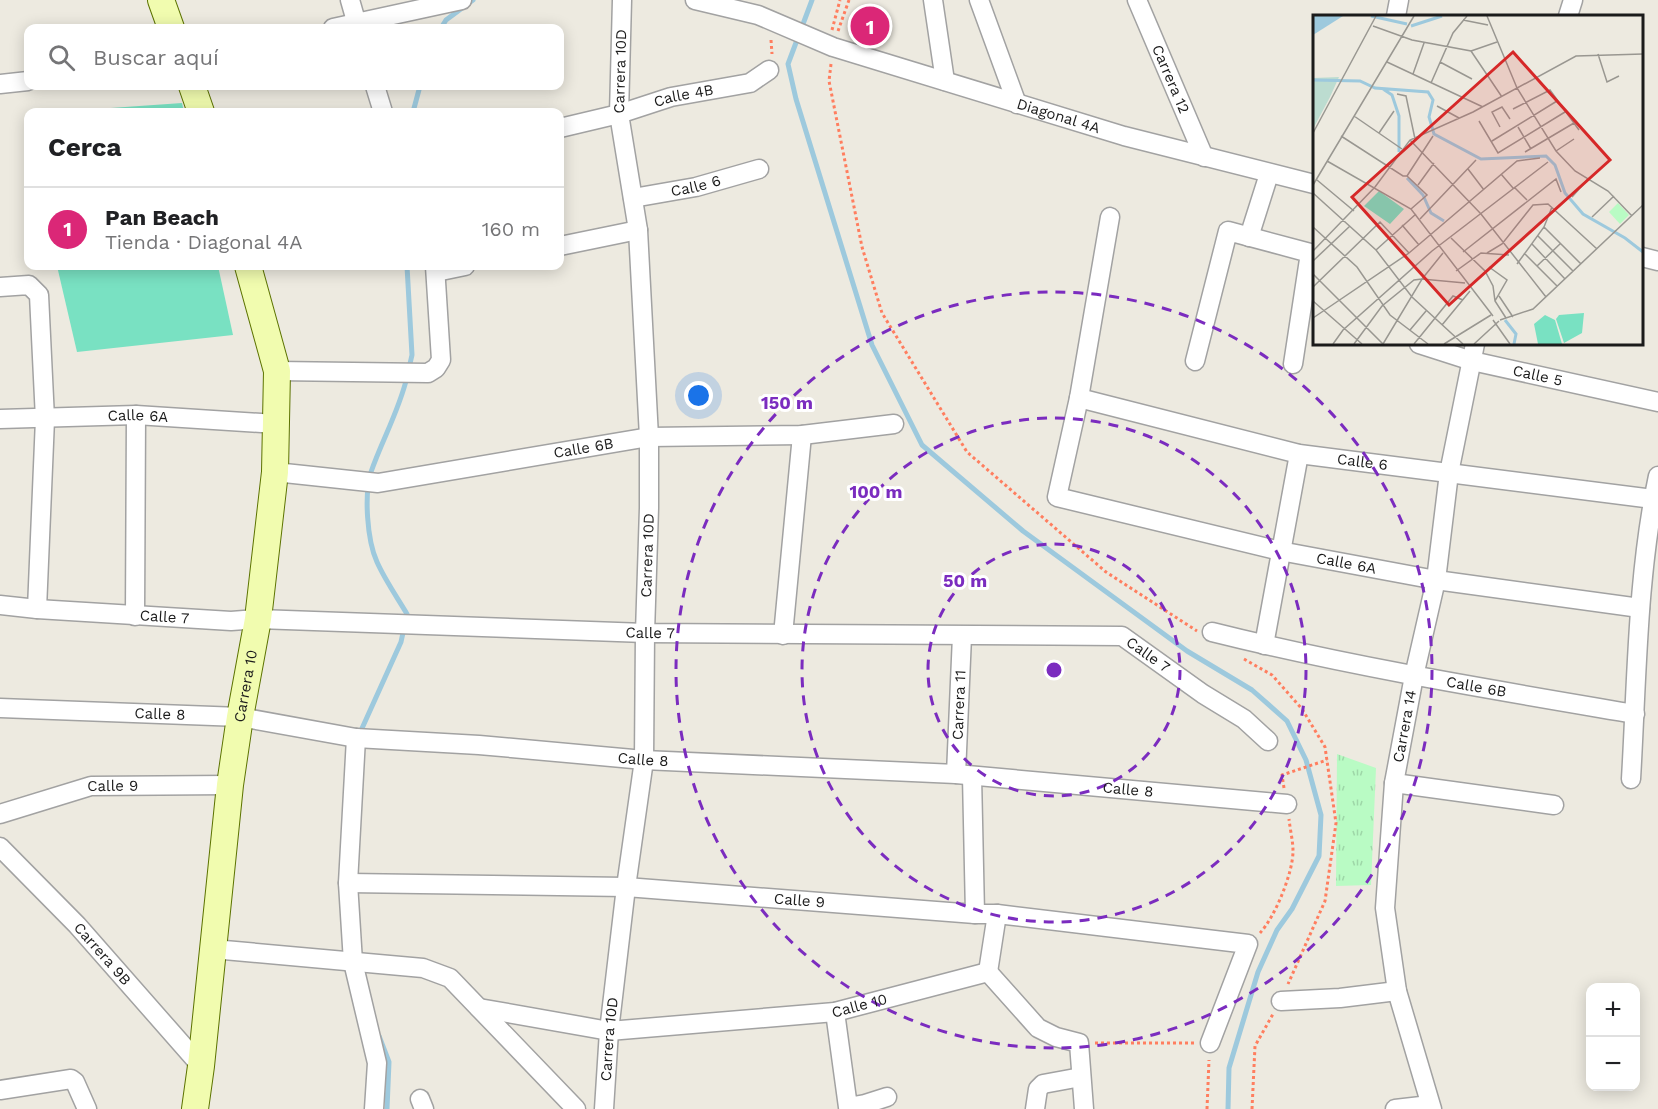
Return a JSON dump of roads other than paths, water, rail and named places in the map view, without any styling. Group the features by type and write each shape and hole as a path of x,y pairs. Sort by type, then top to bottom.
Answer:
{"street":[{"path":"161,0 170,24"},
{"path":"350,0 356,24"},
{"path":"365,24 462,0"},
{"name":"Carrera 10D","path":"604,1109 609,1031 644,760 649,437 638,230 620,114 622,0"},
{"name":"Diagonal 4A","path":"695,0 776,22 831,46 1124,136 1313,184"},
{"path":"933,0 945,81"},
{"path":"980,0 1017,104"},
{"name":"Carrera 12","path":"1137,0 1204,157"},
{"path":"1396,15 1399,0"},
{"path":"1568,15 1573,0"},
{"name":"Calle 4B","path":"564,127 620,114 671,97 750,83 769,70"},
{"path":"0,84 24,81"},
{"path":"193,90 200,108"},
{"path":"376,90 382,108"},
{"name":"Calle 6","path":"633,198 696,187 759,169"},
{"path":"1250,237 1269,174"},
{"path":"1079,398 1110,217"},
{"path":"564,245 638,230"},
{"path":"1195,361 1228,231 1310,253 1293,364"},
{"path":"1643,257 1658,261"},
{"name":"Carrera 10","path":"195,1109 230,785 258,620 275,472 277,371 249,270"},
{"path":"277,371 428,373 436,368 441,360 435,270"},
{"path":"0,286 29,285 39,294 45,418 37,609"},
{"name":"Calle 5","path":"1426,345 1473,352 1658,402"},
{"name":"Carrera 14","path":"1431,1107 1397,991 1385,908 1394,783 1414,676 1436,580 1449,473 1473,352"},
{"name":"Calle 6","path":"1079,398 1299,454 1653,500"},
{"name":"Calle 6A","path":"1079,398 1057,497 1280,551 1436,580 1640,608"},
{"path":"135,616 136,415"},
{"name":"Calle 6A","path":"0,420 136,415 276,424"},
{"name":"Calle 6B","path":"275,472 370,482 649,437 802,435 894,424"},
{"path":"783,635 802,435"},
{"path":"1264,645 1299,454"},
{"path":"1631,779 1640,608 1658,476"},
{"name":"Calle 7","path":"0,605 231,621 645,633 1122,636 1203,694 1244,719 1268,741"},
{"name":"Calle 6B","path":"1207,633 1414,676 1635,714"},
{"name":"Carrera 11","path":"962,636 964,775 975,914"},
{"name":"Calle 8","path":"0,708 240,717 356,738 479,745 644,760 964,775 1287,804"},
{"path":"356,738 348,883 353,962 377,1064 374,1109"},
{"path":"1394,783 1554,805"},
{"name":"Calle 9","path":"0,814 91,786 230,785"},
{"name":"Carrera 9B","path":"0,847 76,925 201,1066"},
{"name":"Calle 9","path":"348,883 626,887 997,914 1248,945 1210,1043"},
{"path":"997,914 988,972 1038,1028 1056,1037 1079,1043 1084,1109"},
{"path":"213,949 423,968 450,978 576,1109"},
{"name":"Calle 10","path":"479,1008 609,1031 835,1012 988,972"},
{"path":"1281,1001 1340,998 1397,991"},
{"path":"835,1012 848,1107 887,1097"},
{"path":"1035,1109 1038,1089 1043,1084 1081,1077"},
{"path":"0,1090 70,1079 75,1082 87,1109"},
{"path":"1395,1109 1431,1107"}],"waterway":[{"path":"444,24 473,0"},
{"path":"812,0 788,64 796,99 872,345 922,445 1023,531 1187,651 1252,690 1287,721 1306,760 1321,815 1319,856 1292,909 1277,930 1258,972 1229,1068 1228,1109"},
{"path":"414,108 419,90"},
{"path":"407,270 412,355 409,368"},
{"path":"359,735 401,642 407,614 377,562 371,542 367,505 371,472 400,402 407,377"},
{"path":"379,1036 389,1062 387,1109"}],"place":[{"name":"Pan Beach","path":"870,26"}]}
